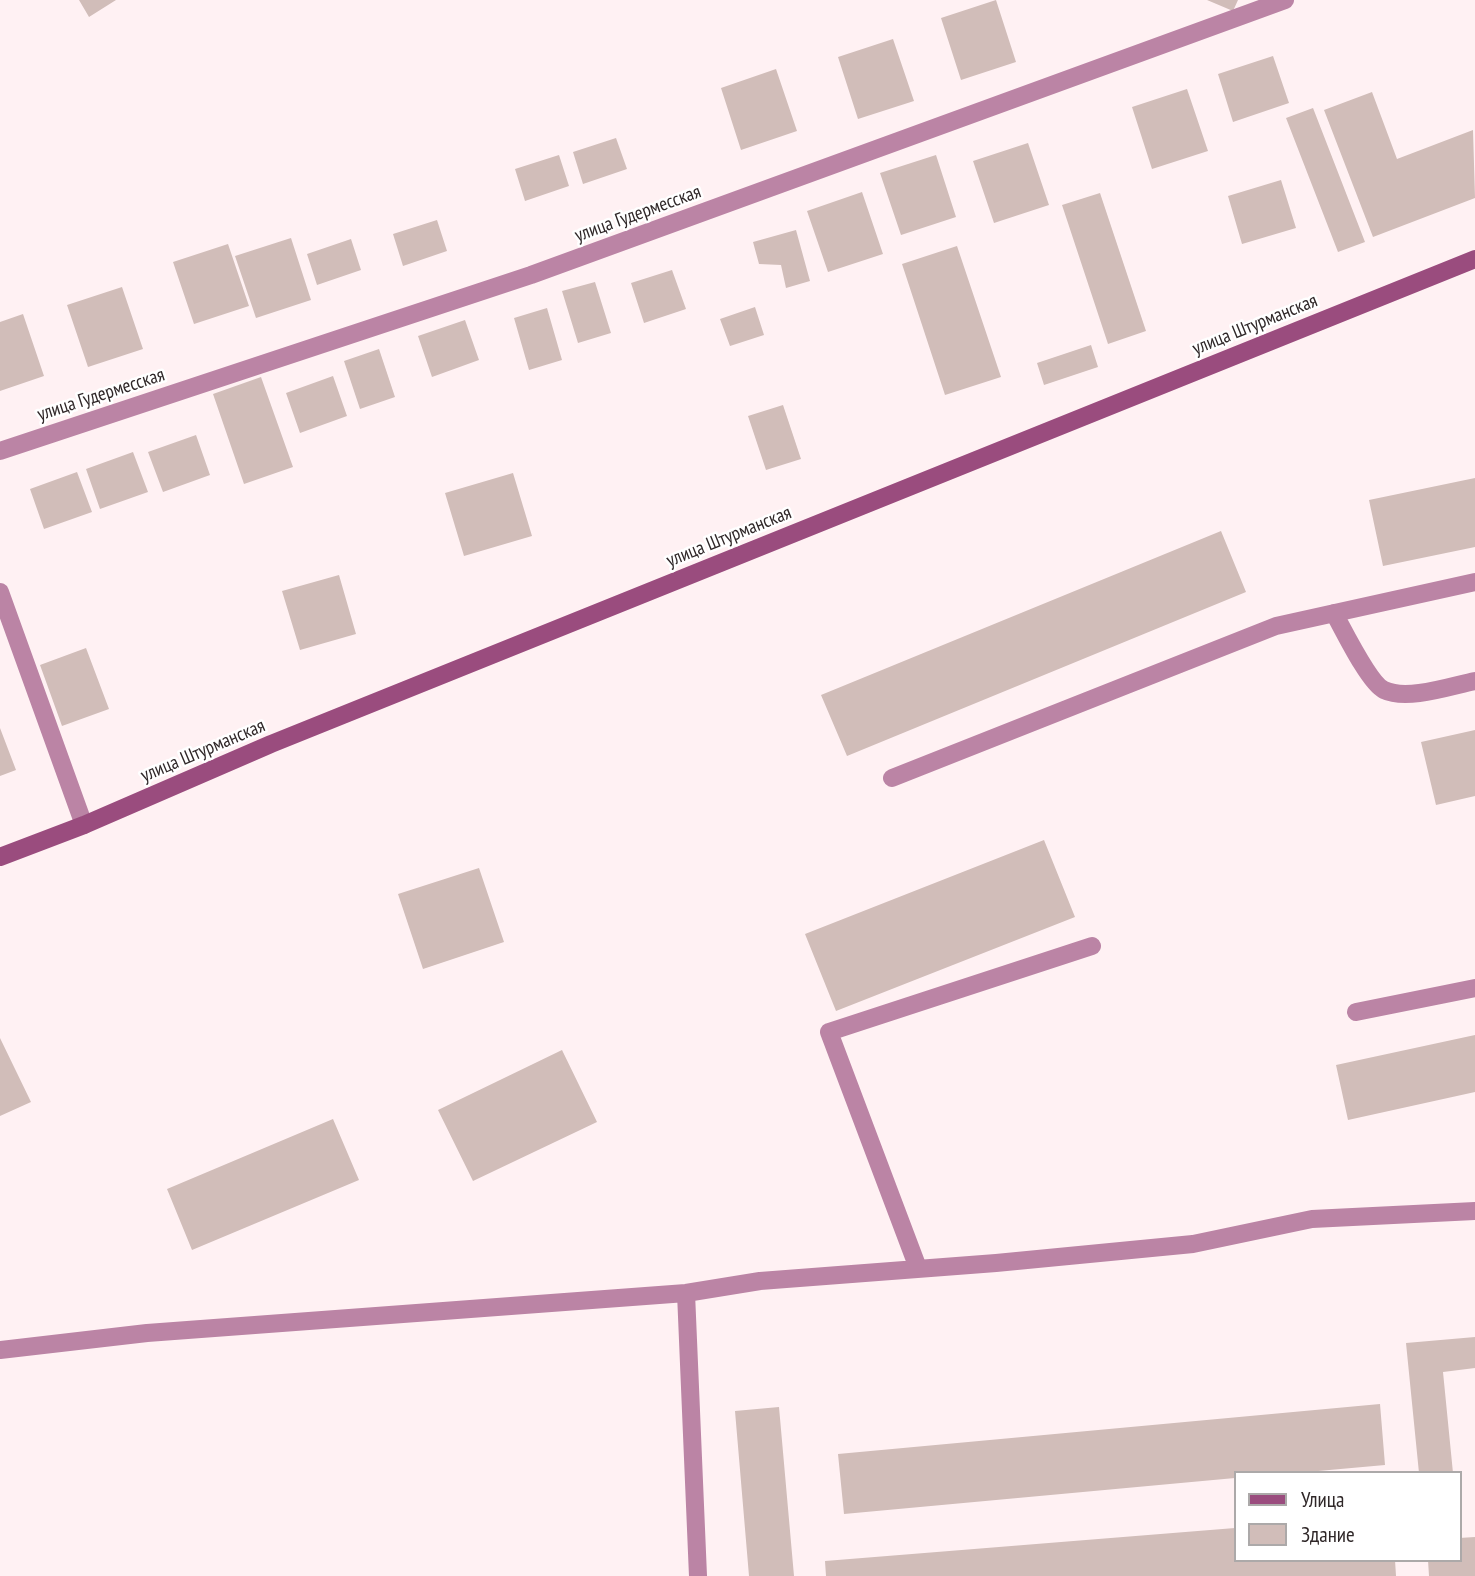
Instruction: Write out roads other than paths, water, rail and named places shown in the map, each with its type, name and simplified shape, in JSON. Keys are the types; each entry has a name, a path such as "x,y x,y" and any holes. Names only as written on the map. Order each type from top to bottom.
{"main road":[{"name":"улица Штурманская","path":"0,857 84,825 271,744 1475,259"}],"street":[{"name":"улица Гудермесская","path":"0,451 531,275 1284,0"},
{"path":"892,778 1276,626 1475,582"},
{"path":"0,592 84,825"},
{"path":"1334,613 1370,676 1383,690 1410,694 1475,681"},
{"path":"918,1269 828,1032 1091,946"},
{"path":"1356,1012 1475,988"},
{"path":"0,1350 147,1333 686,1293 760,1281 1193,1244 1312,1219 1475,1211"},
{"path":"686,1293 698,1576"}]}
